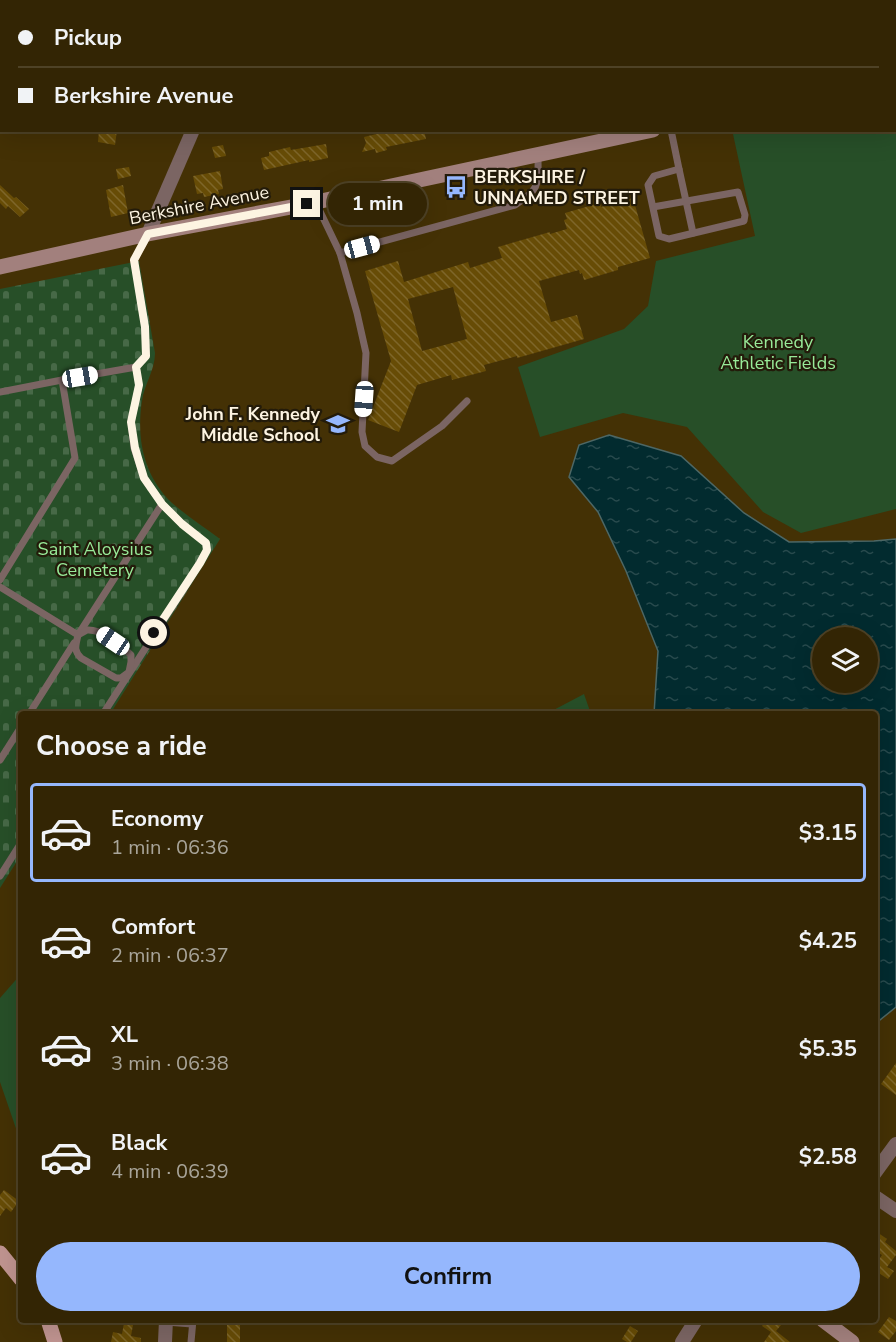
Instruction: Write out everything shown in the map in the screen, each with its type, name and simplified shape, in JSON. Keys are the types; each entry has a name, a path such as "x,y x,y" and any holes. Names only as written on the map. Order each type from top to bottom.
{"main road":[{"name":"Berkshire Avenue","path":"0,267 148,234 316,202 644,132"},
{"path":"0,1253 18,1275"},
{"path":"49,1323 55,1342"},
{"path":"827,1323 852,1342"}],"street":[{"path":"148,234 192,132"},
{"path":"878,1169 896,1144"},
{"path":"878,1199 896,1211"},
{"path":"165,1342 166,1323"},
{"path":"682,1342 694,1323"}],"lane":[{"path":"671,132 693,233"},
{"path":"340,252 515,205 531,194 538,182 538,155"},
{"path":"653,207 738,192 745,215 744,221 669,239 658,236 648,185 654,176 679,169"},
{"path":"316,202 340,252 366,353 362,432 365,446 377,457 392,461 442,426 467,401"},
{"path":"0,392 136,367 146,356 145,327 134,260 148,234"},
{"path":"105,711 207,550 206,543 162,504 144,478 135,448 131,422 139,385 136,367"},
{"path":"0,580 75,459 62,380"},
{"path":"31,711 162,504"},
{"path":"0,587 78,635"},
{"path":"87,630 94,630 126,650 131,655 129,672 121,678 116,678 81,658 75,648 78,635 87,630"},
{"path":"0,760 18,732"},
{"path":"0,876 18,848"},
{"path":"191,1342 192,1323"}],"green space":[{"name":"Kennedy Athletic Fields","path":"740,132 896,132 896,509 801,533 763,512 687,427 623,413 540,437 518,367 624,329 648,306 656,261 755,236 733,134"},
{"name":"Saint Aloysius Cemetery","path":"139,261 155,353 140,415 144,456 155,481 172,503 220,539 112,711 18,711 18,860 0,888 0,289"},
{"path":"584,694 590,711 552,711"},
{"path":"18,977 18,1134 0,1082 0,998"}],"water":[{"path":"609,435 681,456 744,513 789,542 896,539 896,1007 878,1022 878,711 654,711 658,651 626,571 598,512 569,477 579,445"}],"building":[{"path":"99,132 117,132 115,145 98,142"},
{"path":"385,132 424,132 426,139 386,147 387,150 376,153 375,149 362,152 366,143 364,137"},
{"path":"326,144 328,158 264,170 261,158 269,156 269,152 290,147 291,150"},
{"path":"223,145 226,156 215,158 212,147"},
{"path":"129,167 131,176 118,179 116,169"},
{"path":"220,171 223,189 218,190 219,194 204,197 203,193 197,194 193,176"},
{"path":"0,185 29,209 20,217 8,206 6,209 0,203"},
{"path":"123,185 128,213 111,217 106,190"},
{"path":"633,198 650,258 584,280 579,270 539,281 551,322 577,315 584,339 484,365 486,371 452,380 451,375 417,385 399,432 368,420 391,361 365,271 398,261 404,282 468,262 470,268 502,258 498,247 567,229 564,220 567,219 565,213 600,203 601,207","holes":["453,287 467,339 422,351 408,299"]},
{"path":"896,1063 896,1095 881,1084"},
{"path":"4,1190 18,1202 11,1212 6,1208 0,1216 0,1195"},
{"path":"878,1233 887,1239 885,1242 896,1251 896,1255 887,1267 894,1271 888,1279 878,1273 878,1261 882,1255 878,1253"},
{"path":"889,1317 896,1321 896,1331 889,1340 878,1332"},
{"path":"124,1323 133,1325 131,1336 141,1338 141,1342 111,1342 113,1332 122,1334"},
{"path":"227,1323 240,1323 240,1342 227,1342"},
{"path":"764,1323 778,1323 781,1325 776,1331 790,1342 764,1342 771,1332 762,1326"},
{"path":"630,1326 638,1331 631,1342 627,1342 622,1339"}],"place":[{"name":"BERKSHIRE / UNNAMED STREET","path":"456,187"},
{"name":"John F. Kennedy Middle School","path":"338,424"}],"route":[{"path":"154,633 207,550 206,543 162,504 144,478 135,448 131,422 139,385 136,367 146,356 145,327 134,260 148,234 307,204"}]}
